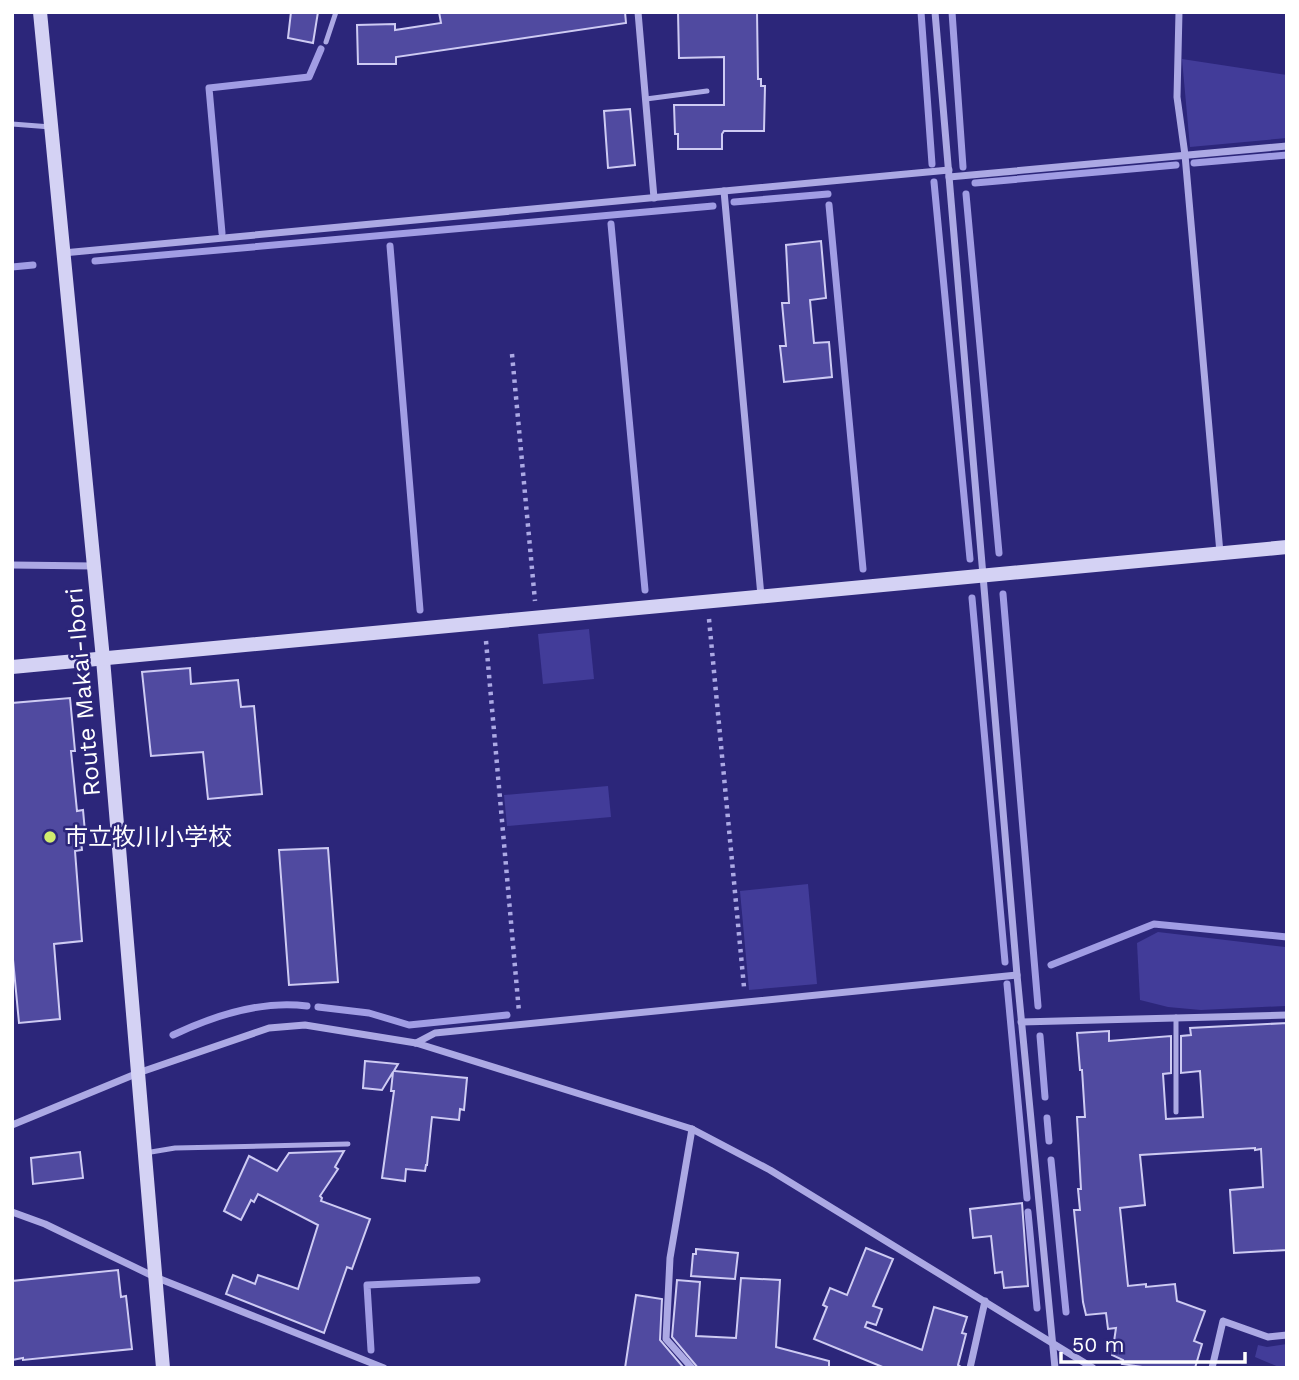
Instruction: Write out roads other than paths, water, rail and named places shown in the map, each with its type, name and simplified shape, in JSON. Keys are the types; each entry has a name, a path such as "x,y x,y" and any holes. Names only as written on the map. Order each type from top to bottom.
{"main road":[{"name":"Route Makai-Ibori","path":"40,12 103,659 163,1368"},
{"path":"12,667 1287,547"}],"street":[{"path":"638,12 654,198"},
{"path":"935,12 1021,1022 1055,1368"},
{"path":"1179,12 1177,97 1185,155 1220,553"},
{"path":"63,253 724,191 1287,146"},
{"path":"724,191 761,596"},
{"path":"12,565 94,566"},
{"path":"416,1043 435,1033 1017,975"},
{"path":"1021,1022 1287,1015"},
{"path":"12,1125 138,1073 269,1028 305,1025 416,1043 692,1129 770,1170 1093,1368"},
{"path":"692,1129 670,1258 666,1339 692,1368"},
{"path":"12,1213 45,1224 155,1277 384,1368"},
{"path":"970,1368 985,1301"},
{"path":"1212,1368 1223,1321 1268,1337 1287,1335"}],"lane":[{"path":"326,42 336,12"},
{"path":"646,99 707,91"},
{"path":"12,124 51,127"},
{"path":"1176,1017 1176,1112"},
{"path":"145,1153 175,1148 348,1144"}],"waterway":[{"path":"921,12 932,164"},
{"path":"952,12 963,167"},
{"path":"222,233 209,88 309,77 321,49"},
{"path":"1194,163 1287,155"},
{"path":"975,183 1176,165"},
{"path":"934,182 970,559"},
{"path":"734,202 828,194"},
{"path":"966,194 999,553"},
{"path":"829,205 863,569"},
{"path":"95,261 713,206"},
{"path":"611,224 645,590"},
{"path":"390,246 420,610"},
{"path":"12,267 33,265"},
{"path":"1003,594 1038,1006"},
{"path":"972,598 1005,962"},
{"path":"1051,965 1154,924 1287,937"},
{"path":"1007,984 1027,1198"},
{"path":"173,1035 238,1011 273,1005 307,1006"},
{"path":"318,1007 369,1013 409,1025 507,1015"},
{"path":"1040,1036 1045,1097"},
{"path":"1047,1118 1049,1141"},
{"path":"1051,1160 1066,1312"},
{"path":"1028,1212 1037,1308"},
{"path":"371,1350 367,1285 477,1280"}],"place":[{"name":"市立牧川小学校","path":"50,837"}]}
